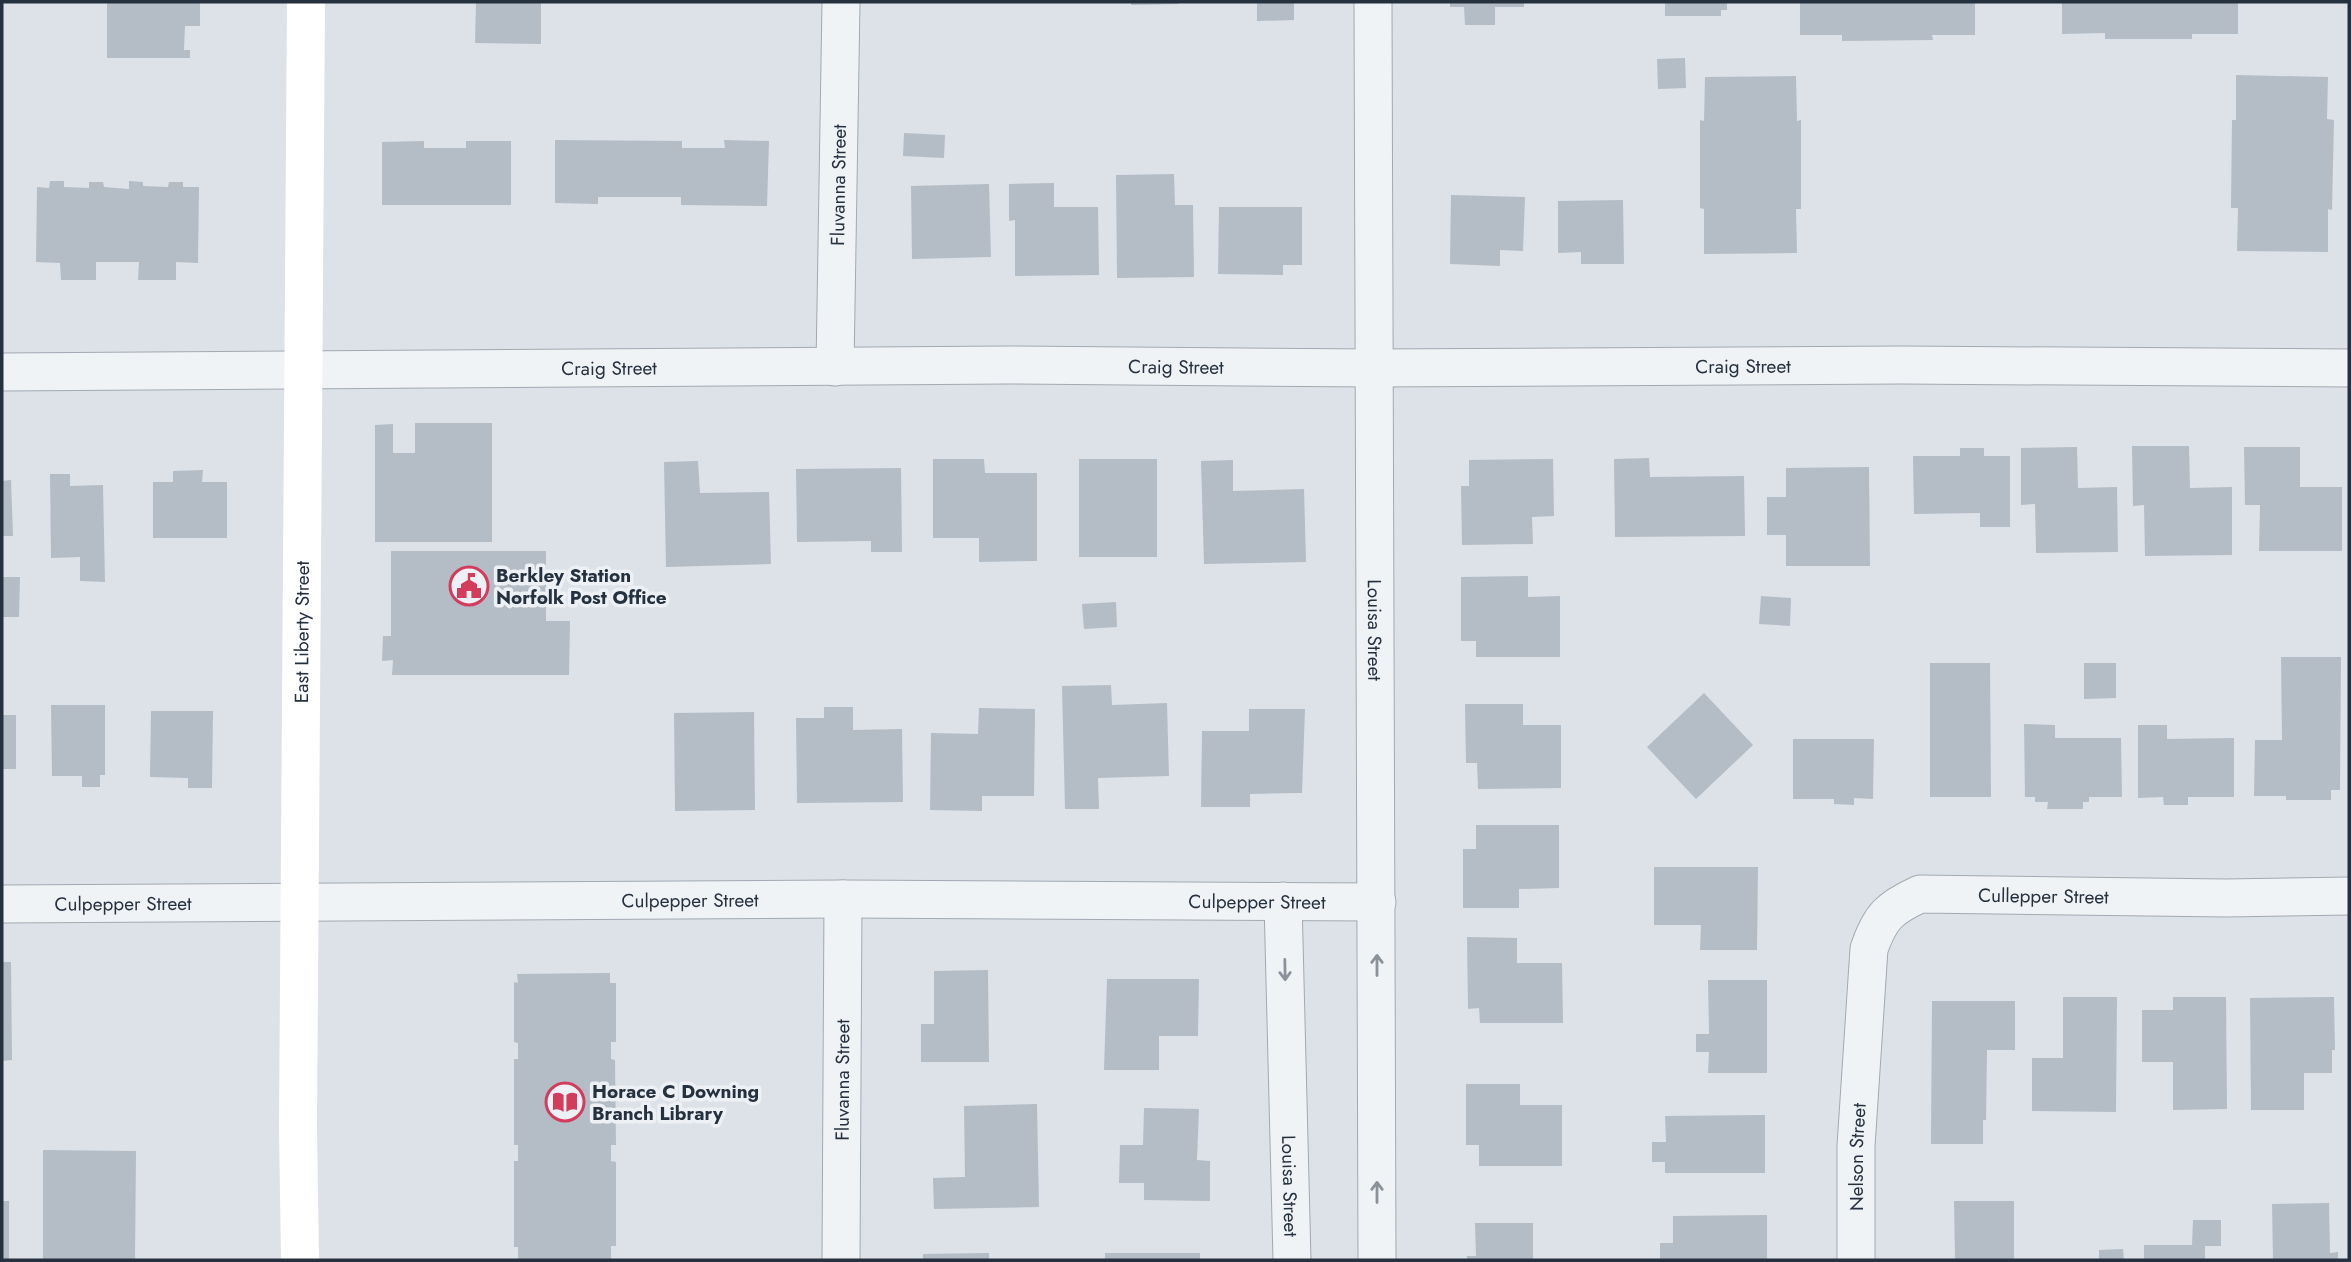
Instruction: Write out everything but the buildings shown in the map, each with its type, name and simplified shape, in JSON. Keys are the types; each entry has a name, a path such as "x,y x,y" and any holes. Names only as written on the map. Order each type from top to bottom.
{"main road":[{"name":"East Liberty Street","path":"299,1260 306,2"}],"street":[{"name":"Fluvanna Street","path":"835,367 841,2"},
{"name":"Louisa Street","path":"1373,2 1377,1260"},
{"name":"Craig Street","path":"2,372 1022,365 1373,368 1902,365 2349,368"},
{"name":"Cullepper Street","path":"1862,1053 1869,949 1878,924 1896,905 1920,894 2225,898 2349,896"},
{"name":"Fluvanna Street","path":"841,1260 843,899"},
{"name":"Culpepper Street","path":"2,904 843,899 1377,902"},
{"name":"Louisa Street","path":"1283,901 1292,1260"},
{"name":"Nelson Street","path":"1856,1260 1856,1146 1862,1053"}],"place":[{"name":"Berkley Station Norfolk Post Office","path":"469,586"},
{"name":"Horace C Downing Branch Library","path":"565,1102"}]}
